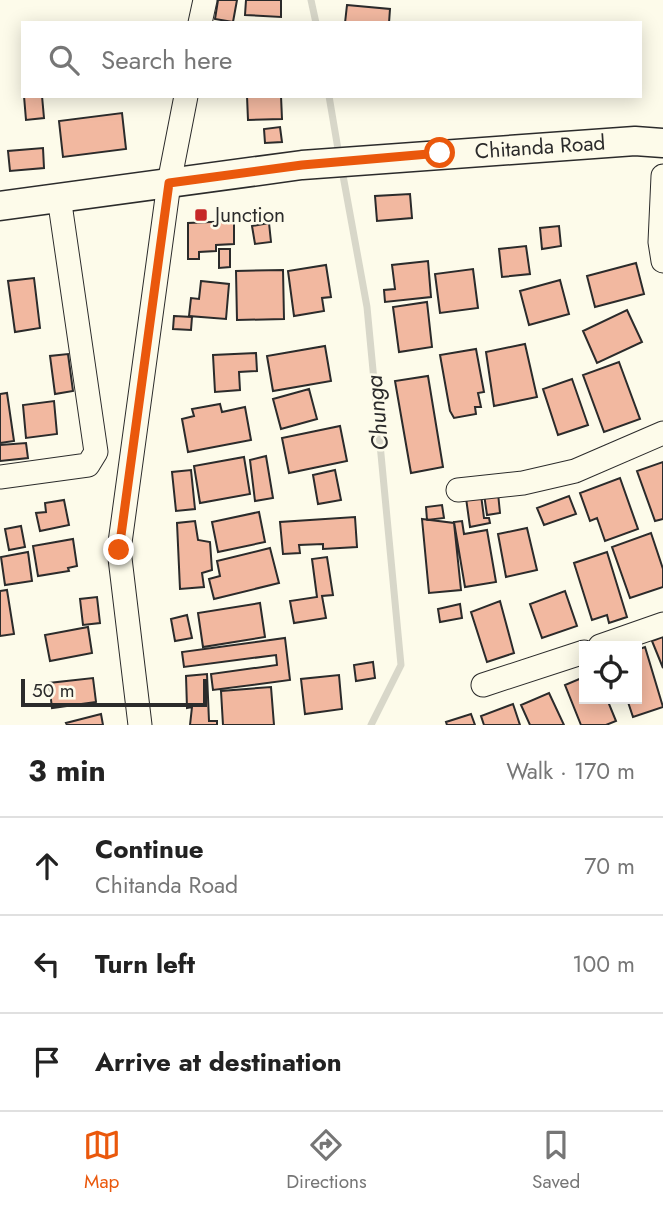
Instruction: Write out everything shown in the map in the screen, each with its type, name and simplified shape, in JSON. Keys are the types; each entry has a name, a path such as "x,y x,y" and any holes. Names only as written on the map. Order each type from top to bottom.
{"street":[{"path":"200,21 205,0"},
{"path":"140,725 119,550 169,183 186,98"},
{"name":"Chitanda Road","path":"0,206 302,165 635,141 663,143"},
{"path":"663,177 660,242 663,261"},
{"path":"0,477 88,465 96,452 59,197"},
{"path":"458,490 523,483 575,471 663,433"},
{"path":"614,641 663,624"},
{"path":"483,685 579,654"}],"building":[{"path":"218,0 237,0 233,21 215,19"},
{"path":"246,0 281,0 281,17 245,15"},
{"path":"347,5 390,9 389,21 345,21"},
{"path":"24,98 42,98 44,118 26,120"},
{"path":"247,98 281,98 282,119 248,120"},
{"path":"122,113 126,149 63,157 59,121"},
{"path":"280,127 282,142 265,143 264,129"},
{"path":"43,148 44,168 10,171 8,151"},
{"path":"410,194 412,218 377,221 375,196"},
{"path":"234,221 234,244 216,245 216,251 199,252 199,259 188,259 188,223"},
{"path":"269,223 271,242 255,244 252,226"},
{"path":"559,226 561,246 542,249 540,228"},
{"path":"526,246 530,274 502,277 499,249"},
{"path":"219,249 230,249 230,267 219,268"},
{"path":"428,261 431,297 385,302 384,290 395,289 392,265"},
{"path":"636,263 644,294 595,307 587,276"},
{"path":"326,265 331,297 322,298 324,311 294,316 288,271"},
{"path":"473,269 478,308 440,313 435,274"},
{"path":"283,270 284,319 237,320 236,271"},
{"path":"34,278 40,328 15,332 8,281"},
{"path":"560,280 569,314 529,325 520,291"},
{"path":"201,281 229,284 226,319 189,316 191,298 199,299"},
{"path":"427,302 432,347 399,352 393,307"},
{"path":"627,310 642,342 597,363 583,331"},
{"path":"174,316 192,317 191,330 173,329"},
{"path":"525,344 537,397 494,406 486,352"},
{"path":"325,346 331,381 273,391 267,356"},
{"path":"476,349 484,392 478,393 481,407 475,407 476,414 454,418 450,411 440,355"},
{"path":"256,353 257,371 239,372 240,390 215,392 213,355"},
{"path":"68,354 73,391 55,394 50,356"},
{"path":"619,362 640,419 604,432 583,375"},
{"path":"428,376 443,467 411,473 395,381"},
{"path":"572,379 588,425 558,435 543,389"},
{"path":"309,389 317,419 281,429 273,399"},
{"path":"7,393 14,441 0,443 0,394"},
{"path":"54,401 57,434 26,438 23,405"},
{"path":"220,404 222,412 245,407 251,440 188,452 182,419 194,416 192,409"},
{"path":"340,426 347,461 289,473 282,438"},
{"path":"26,443 28,458 0,461 0,445"},
{"path":"266,456 273,498 255,501 250,460"},
{"path":"244,457 250,494 200,503 194,466"},
{"path":"663,462 663,519 655,521 637,471"},
{"path":"191,470 195,509 176,511 172,472"},
{"path":"335,470 341,500 318,504 313,475"},
{"path":"620,478 638,529 605,541 597,518 590,521 580,493"},
{"path":"498,493 500,513 487,515 484,494"},
{"path":"481,495 484,518 489,518 490,523 470,527 466,498"},
{"path":"569,496 576,514 544,525 537,508"},
{"path":"64,500 69,525 40,531 36,513 46,512 45,503"},
{"path":"442,505 444,518 427,520 426,507"},
{"path":"259,512 265,542 218,552 212,522"},
{"path":"355,517 357,547 323,549 323,544 299,545 300,553 283,554 280,522"},
{"path":"422,519 454,523 461,590 429,593"},
{"path":"195,521 198,540 210,542 212,570 202,573 204,587 180,589 177,523"},
{"path":"462,521 464,534 487,530 496,582 465,587 454,522"},
{"path":"21,526 25,547 9,550 5,529"},
{"path":"527,528 537,570 506,577 498,534"},
{"path":"651,533 663,569 663,587 630,598 612,547"},
{"path":"73,539 77,566 68,568 69,571 38,576 33,546"},
{"path":"270,548 279,583 214,599 209,579 220,576 217,561"},
{"path":"28,552 32,581 5,585 1,557"},
{"path":"607,552 627,617 609,623 607,615 592,620 574,563"},
{"path":"327,557 333,595 322,596 326,618 294,623 290,601 317,597 312,559"},
{"path":"7,590 14,634 0,636 0,591"},
{"path":"565,591 577,626 542,638 530,604"},
{"path":"97,597 100,623 83,625 80,599"},
{"path":"500,601 514,653 487,662 471,612"},
{"path":"260,603 265,637 203,647 198,613"},
{"path":"460,604 462,618 440,622 438,609"},
{"path":"187,615 192,638 175,641 171,619"},
{"path":"88,627 92,653 50,661 45,635"},
{"path":"663,637 663,668 652,641"},
{"path":"285,638 290,680 213,690 211,674 277,665 276,655 184,667 182,652"},
{"path":"645,647 663,707 633,717 629,704 642,704 642,648"},
{"path":"373,662 375,678 356,681 354,665"},
{"path":"207,674 209,721 217,721 217,725 190,725 192,707 187,708 186,676"},
{"path":"339,675 342,709 305,714 301,679"},
{"path":"93,678 96,702 52,708 49,683"},
{"path":"579,679 579,704 609,704 616,721 606,725 581,725 565,685"},
{"path":"271,687 274,725 223,725 221,691"},
{"path":"549,693 564,725 530,725 521,705"},
{"path":"513,704 520,725 484,725 481,716"},
{"path":"101,714 103,725 66,723"},
{"path":"471,714 475,725 447,725 446,722"}],"waterway":[{"name":"Chunga","path":"311,0 316,21"},
{"name":"Chunga","path":"329,98 339,155"},
{"name":"Chunga","path":"342,170 367,307 401,665 371,725"}],"place":[{"name":"Junction","path":"201,215"}],"route":[{"path":"119,550 169,183 302,165 440,153"}]}
